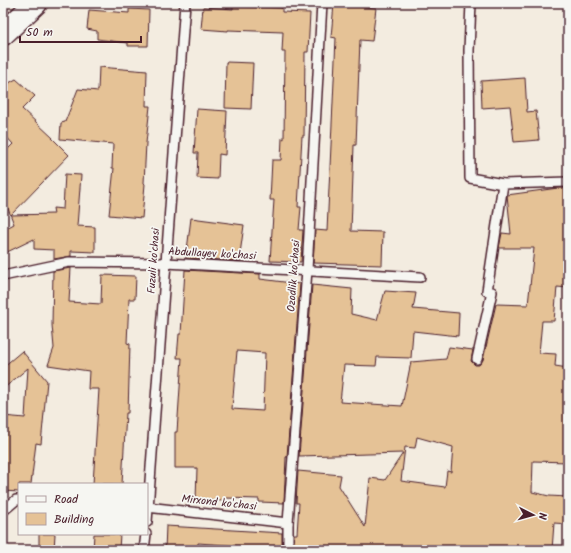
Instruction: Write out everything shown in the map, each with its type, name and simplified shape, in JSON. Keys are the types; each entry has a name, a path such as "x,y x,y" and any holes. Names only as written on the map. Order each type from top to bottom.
{"street":[{"path":"3,34 36,3"}],"lane":[{"name":"Fuzuli ko'chasi","path":"148,507 184,3"},
{"name":"Ozodlik ko'chasi","path":"288,550 288,523 307,270 322,3"},
{"path":"471,3 469,50 470,178 503,184 568,182"},
{"path":"477,359 492,292 487,290 503,184"},
{"name":"Abdullayev ko'chasi","path":"3,276 69,262 166,263 420,277"},
{"path":"3,511 18,500"},
{"name":"Mirxond ko'chasi","path":"148,507 288,523"},
{"path":"144,550 146,535"}],"building":[{"path":"334,4 376,8 372,41 360,40 351,231 383,232 382,265 313,263 315,230 327,231 336,38 331,37"},
{"path":"233,6 282,8 282,12 310,13 308,52 305,52 304,136 302,136 298,207 301,207 299,230 303,230 301,262 270,261 274,200 270,200 272,160 281,160 282,138 284,139 285,52 282,52 283,32 201,29 203,7 233,9"},
{"path":"129,9 149,10 148,46 128,46 128,43 97,39 97,31 87,29 89,10 129,13"},
{"path":"226,62 253,63 251,109 225,108"},
{"path":"99,67 147,71 146,106 150,106 146,143 142,218 109,215 114,168 112,168 113,144 60,139 61,123 65,122 78,89 98,91"},
{"path":"525,78 527,112 536,111 539,140 514,142 510,106 482,108 481,81"},
{"path":"16,79 35,96 22,109 69,155 11,215 54,214 53,208 63,209 65,174 81,175 77,226 95,227 95,252 71,251 71,256 54,259 54,250 34,249 34,239 3,254 3,230 14,224 3,196 3,154 13,144 3,133 3,97 7,94 9,83"},
{"path":"197,109 227,111 225,155 219,154 218,179 197,178 198,153 194,153"},
{"path":"568,188 568,288 557,287 554,321 542,321 539,353 556,354 555,366 568,368 568,462 533,461 532,492 549,496 568,497 568,524 554,523 552,550 294,550 294,534 297,534 299,503 296,503 298,471 341,475 339,486 365,527 370,478 385,480 403,453 299,456 312,285 352,289 351,314 377,320 385,291 416,293 413,309 459,313 458,336 413,331 411,358 377,357 376,366 344,365 340,402 402,406 411,362 446,359 449,347 473,350 471,361 475,365 479,365 483,360 496,304 528,305 534,248 499,248 502,233 511,234 507,195","holes":["417,437 453,447 451,472 447,471 445,487 401,481 405,447 415,448"]},
{"path":"191,218 244,225 239,261 186,258"},
{"path":"71,268 69,302 101,304 102,275 136,276 135,299 129,299 127,343 130,344 128,413 126,413 122,483 93,483 99,389 88,389 89,371 48,365 54,348 52,325 53,271"},
{"path":"185,270 260,274 260,279 300,284 286,457 284,503 259,502 259,499 226,498 226,501 196,500 197,468 175,468 175,432 177,432 182,358 177,358 179,334 181,334","holes":["237,351 265,353 263,411 232,409"]},
{"path":"22,351 47,381 41,444 36,443 31,483 18,483 18,492 3,491 3,416 25,418 28,368 3,389 3,367"},
{"path":"166,526 282,533 282,550 239,550 239,546 198,543 198,550 165,550"},
{"path":"39,535 55,535 54,550 39,550"},
{"path":"94,535 120,535 119,550 93,550"}]}
